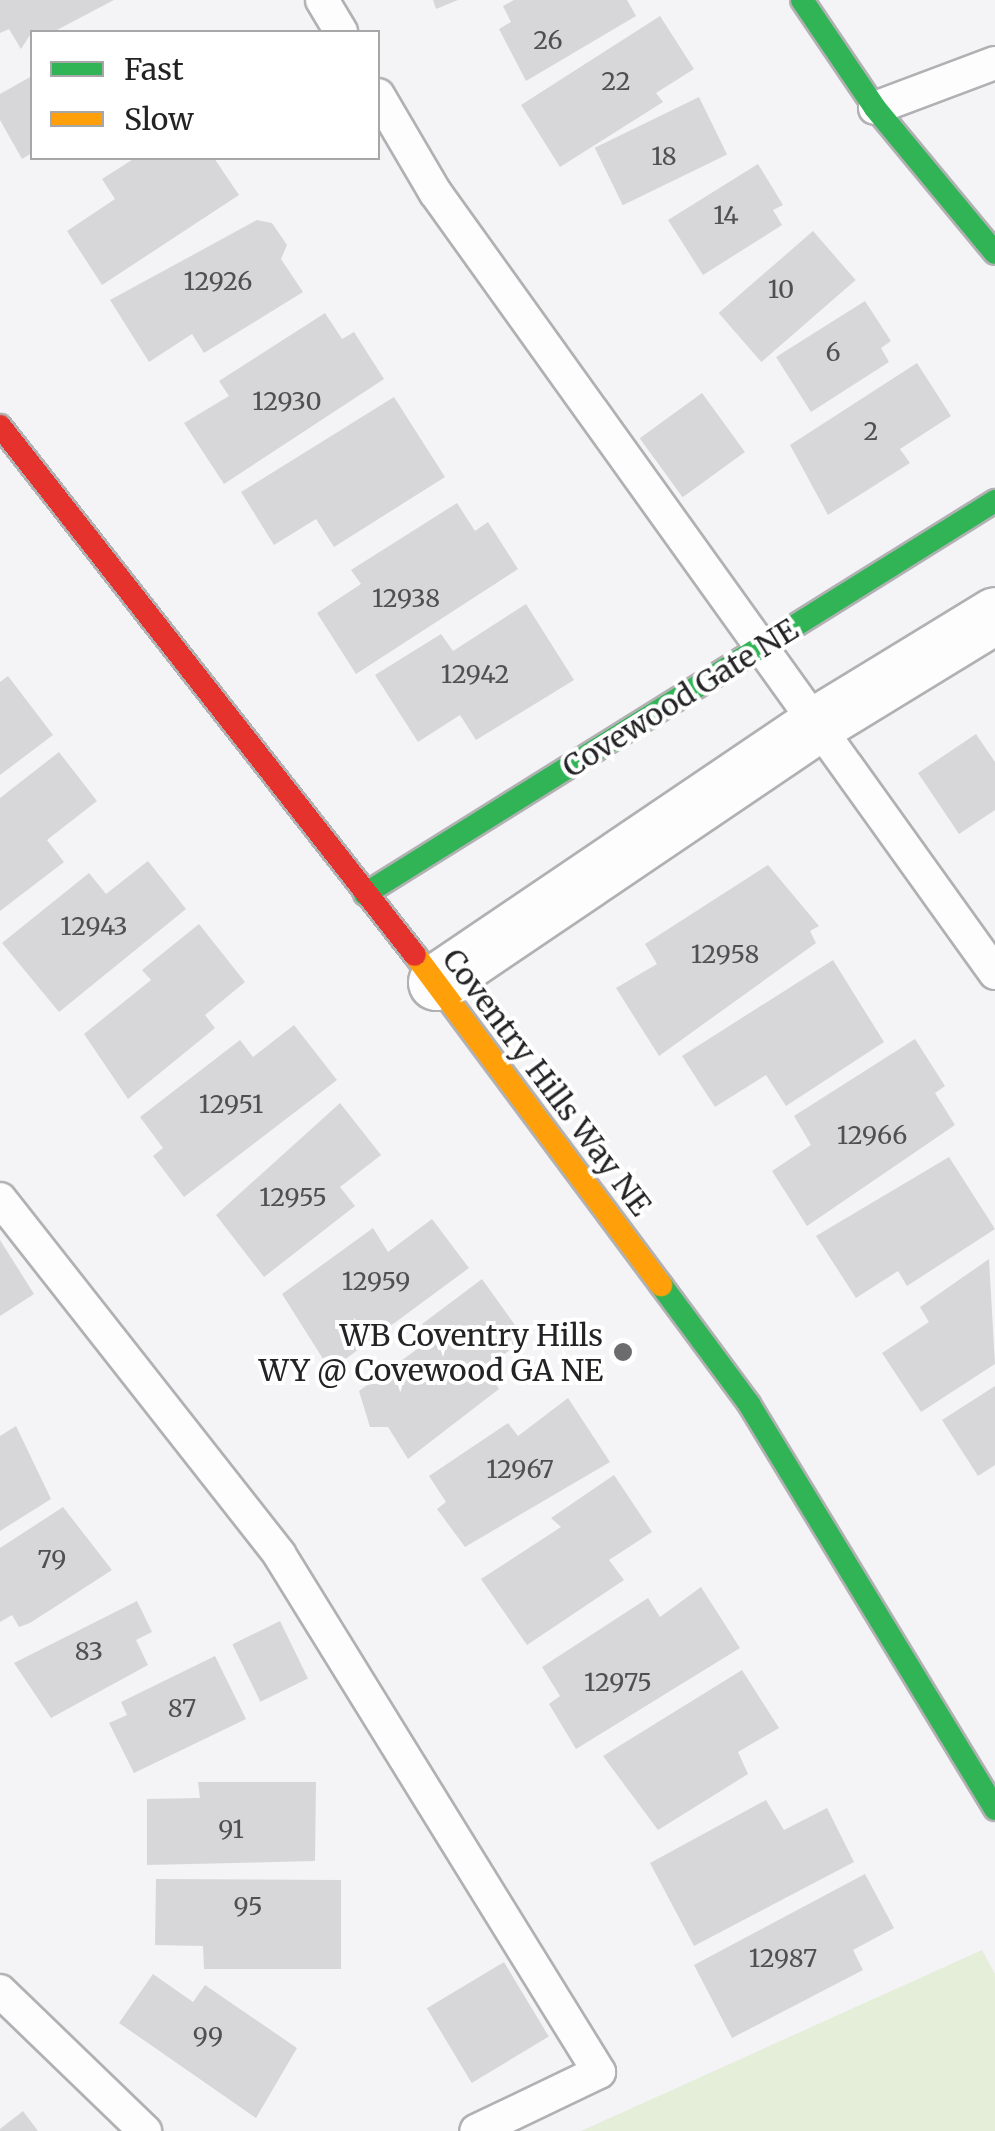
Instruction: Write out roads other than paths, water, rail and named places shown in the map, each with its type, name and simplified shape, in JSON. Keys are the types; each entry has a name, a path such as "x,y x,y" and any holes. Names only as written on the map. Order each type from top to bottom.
{"street":[{"path":"802,0 875,108 995,252"},
{"name":"Coventry Hills Way NE","path":"0,426 436,982 749,1404 995,1808"},
{"name":"Covewood Gate NE","path":"365,894 995,501"},
{"path":"436,982 815,725 995,616"}],"lane":[{"path":"322,0 340,30"},
{"path":"875,108 995,64"},
{"path":"380,97 435,192 758,650 995,973"},
{"path":"0,1199 279,1554 599,2072 476,2131"},
{"path":"0,1991 146,2131"}],"place":[{"name":"WB Coventry Hills WY @ Covewood GA NE","path":"623,1352"}]}
